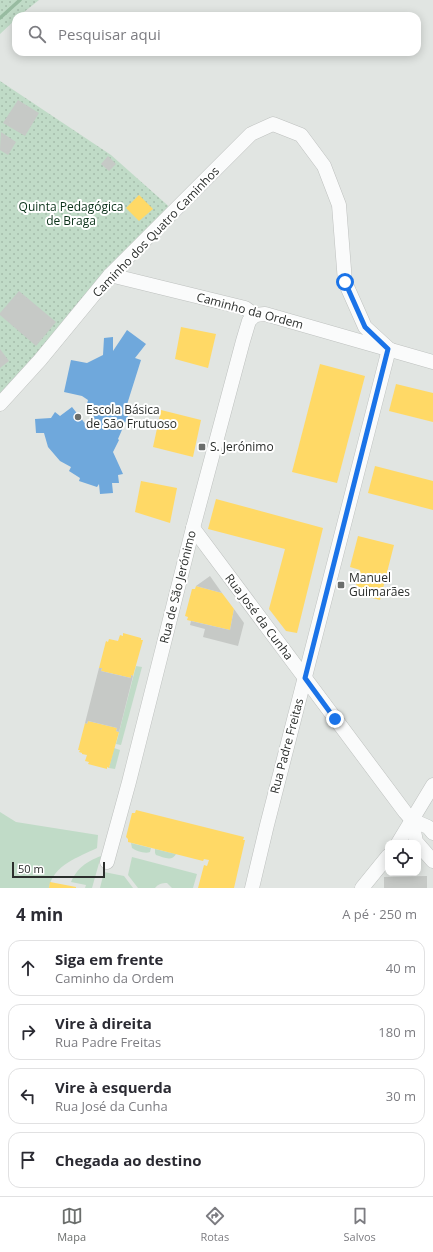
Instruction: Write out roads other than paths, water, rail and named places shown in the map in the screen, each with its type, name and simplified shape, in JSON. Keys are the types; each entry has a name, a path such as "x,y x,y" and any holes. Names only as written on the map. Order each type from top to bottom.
{"street":[{"name":"Caminho dos Quatro Caminhos","path":"0,404 40,360 110,275 251,134 273,124"},
{"name":"Caminho da Ordem","path":"273,124 302,135 324,166 339,205 345,282 365,327 388,349"},
{"name":"Caminho da Ordem","path":"110,275 245,308 255,315 265,314 433,362"},
{"name":"Rua de São Jerónimo","path":"107,862 193,528 249,321 255,315"},
{"name":"Rua Padre Freitas","path":"252,888 388,349"},
{"name":"Rua José da Cunha","path":"193,528 412,820"},
{"path":"400,840 433,785"},
{"path":"412,820 433,832"},
{"path":"412,820 416,840"},
{"path":"421,847 433,861"},
{"path":"362,888 385,860"}],"waterway":[{"path":"0,18 20,0"}],"place":[{"name":"Escola Básica de São Frutuoso","path":"78,417"},
{"name":"S. Jerónimo","path":"202,447"},
{"name":"Manuel Guimarães","path":"341,585"}],"park label":[{"name":"Quinta Pedagógica de Braga","path":"71,214"}]}
